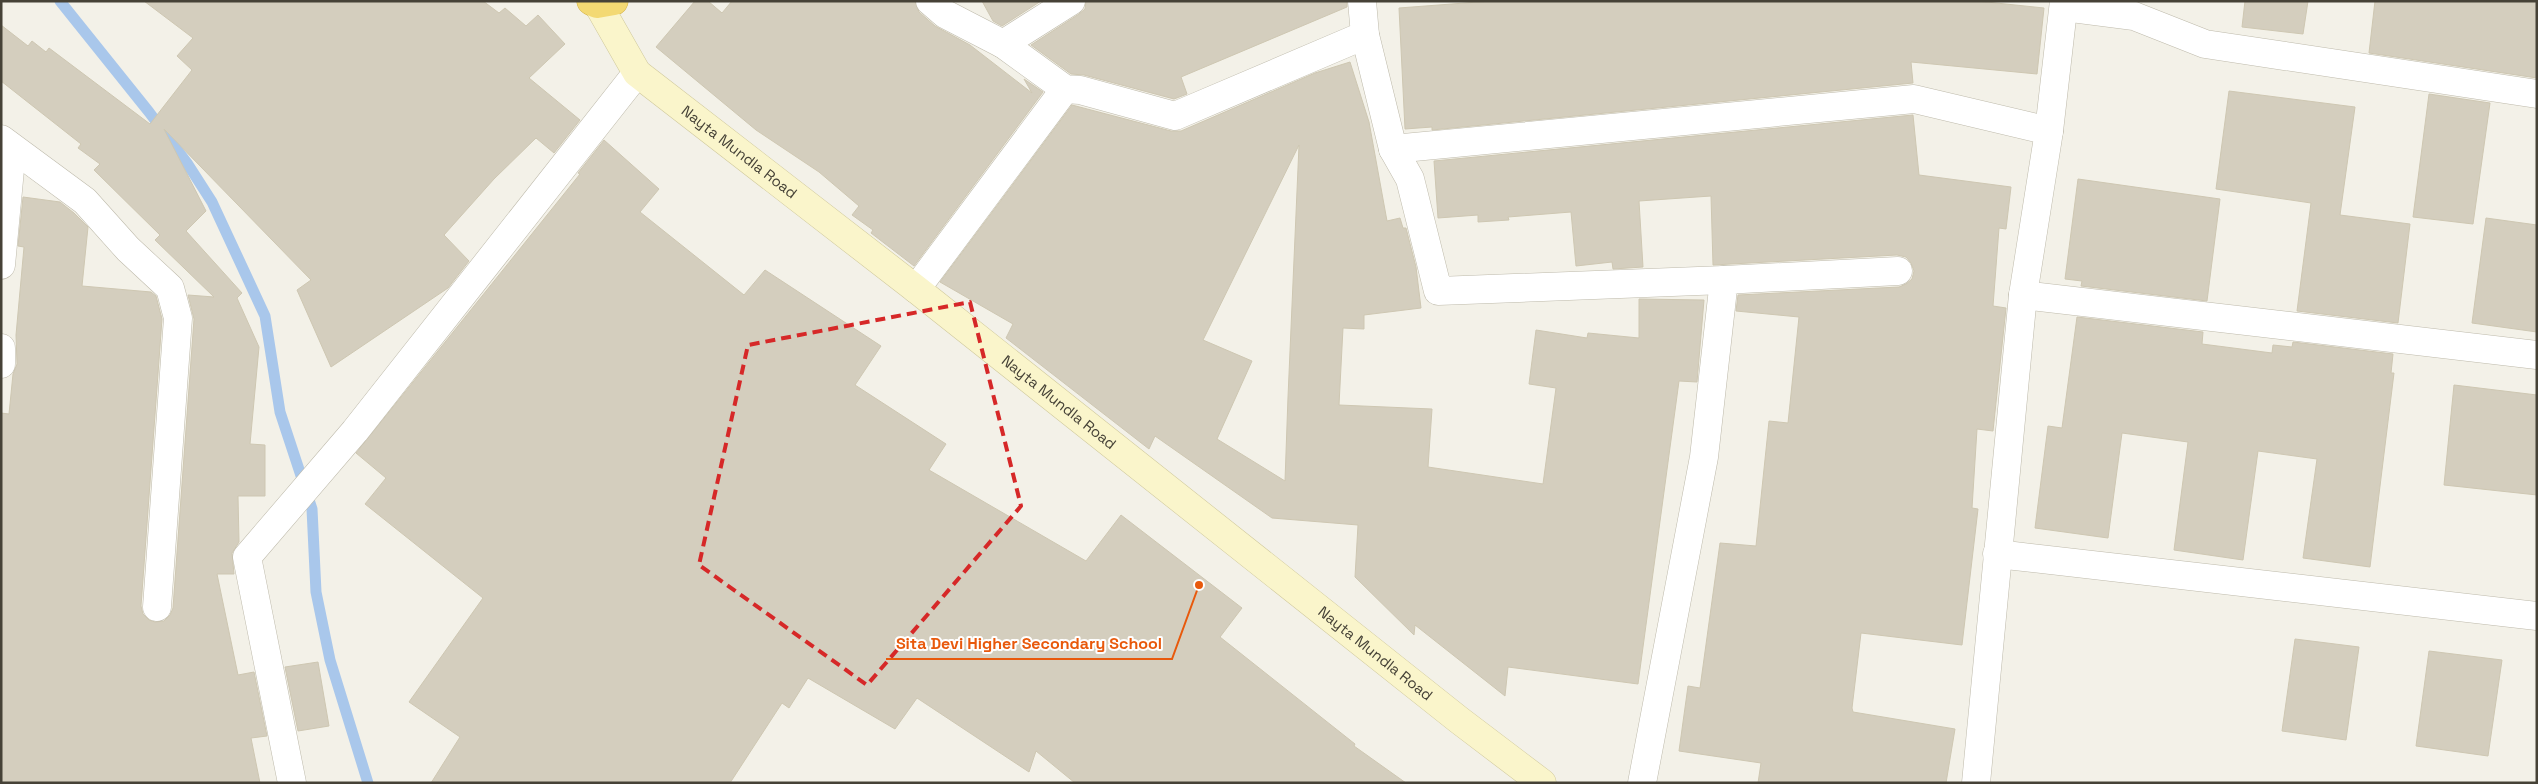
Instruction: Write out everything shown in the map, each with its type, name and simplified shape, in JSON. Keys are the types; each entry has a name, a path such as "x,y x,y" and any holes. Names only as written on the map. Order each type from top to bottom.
{"main road":[{"name":"Nayta Mundla Road","path":"599,2 637,73 916,289 1542,783"}],"street":[{"path":"930,1 945,14 1003,44 1065,89 1080,90 1175,116 1365,35"},
{"path":"1003,44 1071,1"},
{"path":"1368,2 1365,35 1393,149 1410,180 1438,291 1898,271"},
{"path":"1976,783 1996,554 2023,295 2049,131 2064,4 2134,16 2205,44 2537,94"},
{"path":"292,783 247,557 355,431 637,73"},
{"path":"916,289 1065,89"},
{"path":"1393,149 1914,99 2049,131"},
{"path":"1,265 6,143"},
{"path":"6,143 85,201 128,249 170,288 178,318 157,608"},
{"path":"1642,783 1704,457 1724,280"},
{"path":"2023,295 2537,355"},
{"path":"1,348 1,364"},
{"path":"1996,554 2537,616"}],"highlighted area":[{"path":"970,302 1021,506 867,685 699,565 748,345"}],"building":[{"path":"144,1 483,1 499,13 505,8 526,26 538,15 565,44 529,78 580,120 554,153 536,138 494,179 444,235 469,261 448,288 331,367 297,290 311,280 164,129 206,211 186,231 242,293 237,298 259,347 250,444 265,445 265,496 238,496 239,542 232,553 234,574 217,574 238,675 254,672 267,736 251,738 260,783 1,783 1,413 9,414 13,374 17,364 16,335 24,247 18,246 23,197 60,202 88,227 82,286 151,292 156,296 162,319 141,606 143,614 149,620 155,622 164,621 170,615 173,608 194,319 188,295 214,297 155,240 160,235 94,170 100,164 78,148 81,144 1,81 1,25 28,46 32,41 46,52 49,48 150,124 192,70 177,56 193,38"},
{"path":"695,1 708,1 722,13 732,1 915,1 919,12 935,26 970,45 1032,93 1024,79 1043,92 914,266 871,233 873,230 852,215 859,206 819,172 756,130 656,47"},
{"path":"982,1 1041,1 1002,26 993,21"},
{"path":"1086,1 1347,1 1347,7 1181,77 1187,94 1174,99 1084,75 1071,74 1031,45 1079,14 1085,9"},
{"path":"1491,1 1977,1 2044,8 2037,74 1911,62 1913,83 1432,130 1432,127 1405,129 1399,8"},
{"path":"2245,1 2308,1 2303,34 2242,27"},
{"path":"2375,1 2537,1 2537,78 2369,53"},
{"path":"1350,62 1369,122 1387,221 1400,218 1403,228 1406,228 1416,267 1421,308 1364,315 1364,329 1343,328 1339,405 1432,409 1428,467 1543,484 1556,388 1529,384 1536,330 1587,338 1588,333 1639,338 1639,299 1704,300 1697,382 1679,381 1638,684 1508,667 1505,696 1415,625 1414,635 1355,577 1358,525 1272,518 1155,436 1149,449 1006,338 1013,324 940,282 1072,105 1171,131 1181,131 1315,73","holes":["1299,145 1285,481 1217,439 1252,361 1203,340"]},
{"path":"2229,91 2355,107 2340,215 2410,224 2398,323 2297,311 2311,203 2216,189"},
{"path":"2429,94 2490,103 2473,224 2413,217"},
{"path":"1913,115 1919,175 2011,187 2006,229 1999,228 1993,306 2006,308 1993,431 1977,429 1972,508 1978,509 1962,645 1861,633 1852,708 1853,712 1955,729 1946,783 1758,783 1761,763 1679,751 1688,686 1700,688 1720,543 1756,546 1769,421 1788,423 1799,317 1736,311 1738,295 1899,287 1912,279 1914,271 1911,263 1906,257 1897,255 1713,265 1711,196 1639,201 1643,267 1613,269 1612,262 1576,266 1571,212 1508,217 1509,220 1478,222 1478,215 1438,218 1434,161"},
{"path":"604,140 659,189 640,212 744,295 765,270 881,346 855,385 946,444 929,470 1086,561 1121,515 1242,608 1220,637 1355,744 1354,746 1406,783 1075,783 1036,751 1029,772 917,698 895,729 808,678 789,708 782,703 730,783 431,783 460,737 409,702 483,598 365,504 386,478 356,453 580,174 578,173"},
{"path":"2078,179 2220,199 2207,301 2081,286 2082,281 2065,279"},
{"path":"2486,218 2537,225 2537,332 2472,323"},
{"path":"2077,317 2203,332 2202,344 2272,353 2273,345 2292,347 2293,342 2393,354 2391,373 2394,373 2370,567 2303,558 2317,459 2258,451 2243,560 2174,550 2188,442 2122,433 2108,538 2035,528 2048,426 2062,428"},
{"path":"2454,385 2537,395 2537,495 2444,485"},
{"path":"2295,639 2359,647 2346,740 2282,731"},
{"path":"2429,651 2502,660 2488,756 2416,746"},
{"path":"318,662 329,726 298,731 285,667"}],"waterway":[{"path":"60,1 149,112 187,163 212,202 265,316 280,412 312,509 316,592 330,660 368,783"}],"place":[{"name":"Sita Devi Higher Secondary School","path":"1199,585"}]}
